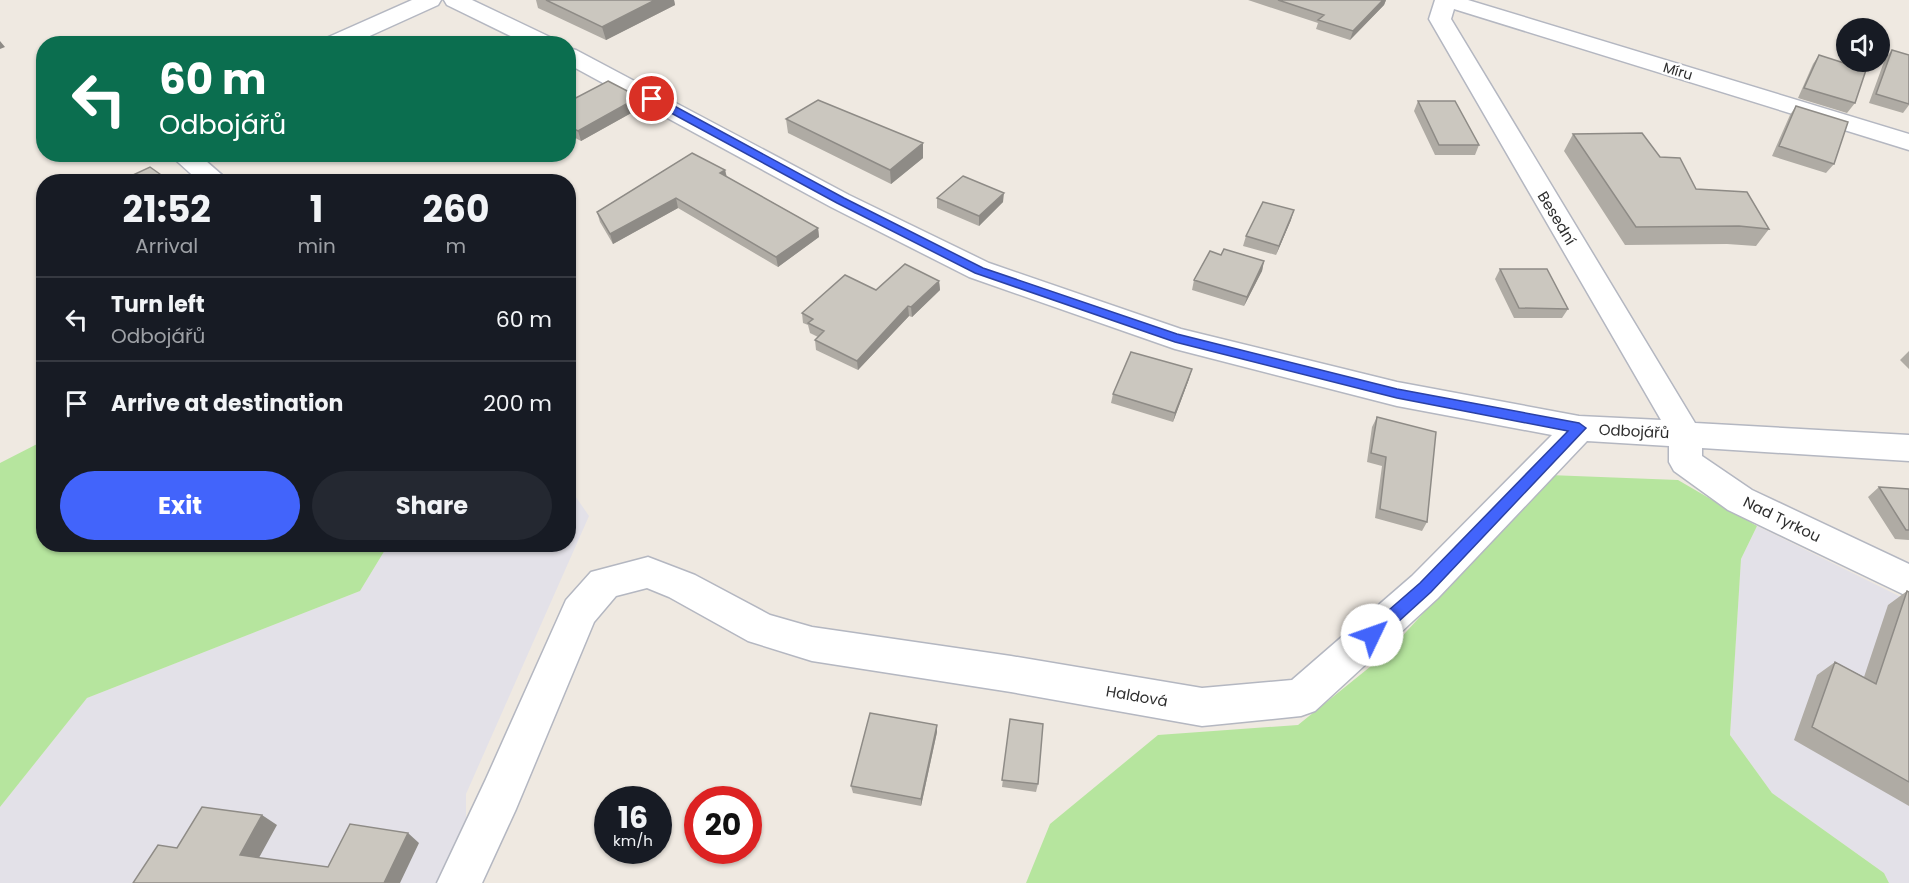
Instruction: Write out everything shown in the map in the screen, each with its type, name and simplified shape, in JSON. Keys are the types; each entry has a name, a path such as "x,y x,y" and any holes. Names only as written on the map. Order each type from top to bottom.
{"street":[{"path":"350,36 430,0"},
{"path":"455,0 529,36"},
{"name":"Míru","path":"1446,0 1909,142"},
{"name":"Besední","path":"1446,0 1440,19 1685,434"},
{"name":"Odbojářů","path":"576,59 840,201 979,270 1175,338 1397,394 1579,428 1909,448"},
{"path":"191,162 207,174"},
{"name":"Haldová","path":"459,883 501,794 579,612 604,583 648,572 761,628 812,645 1011,674 1202,707 1301,698 1425,587 1579,428"},
{"name":"Nad Tyrkou","path":"1685,434 1686,462 1740,500 1909,581"}],"shaded area":[{"path":"576,497 589,516 576,545"},
{"path":"1757,526 1909,601 1909,883 1889,883 1884,873 1772,793 1730,735 1741,559"},
{"path":"384,552 573,552 466,794 466,827 439,883 0,883 0,807 87,698 360,591"}],"green space":[{"path":"36,445 36,552 384,552 360,591 87,698 0,807 0,463"},
{"path":"1549,475 1678,480 1757,526 1741,559 1730,735 1772,793 1884,873 1889,883 1026,883 1050,824 1158,735 1298,725 1386,654"}],"building":[{"path":"546,0 655,0 602,27"},
{"path":"1278,0 1383,0 1353,31 1318,20 1324,15"},
{"path":"1892,50 1909,55 1909,104 1876,94 1884,72 1890,72"},
{"path":"1819,55 1836,60 1836,72 1865,72 1855,103 1804,88"},
{"path":"608,81 639,97 578,131 576,130 576,98"},
{"path":"818,100 923,143 890,170 786,119"},
{"path":"1418,101 1455,101 1479,145 1439,145"},
{"path":"1796,106 1848,122 1834,164 1779,146"},
{"path":"1642,133 1660,157 1680,158 1696,189 1747,192 1769,229 1739,226 1636,227 1573,134"},
{"path":"692,153 725,170 720,173 818,228 776,257 676,198 610,234 597,212"},
{"path":"150,167 160,174 135,174"},
{"path":"963,176 1004,193 979,216 937,198"},
{"path":"1263,202 1294,210 1279,246 1246,236"},
{"path":"1224,249 1264,261 1247,297 1194,280 1210,251 1221,255"},
{"path":"905,264 939,281 911,307 908,306 857,361 815,340 824,331 808,323 813,319 802,313 845,275 876,290"},
{"path":"1500,269 1547,269 1568,309 1519,308"},
{"path":"1131,352 1192,369 1175,413 1113,394"},
{"path":"1377,417 1436,432 1427,522 1380,509 1386,457 1371,453"},
{"path":"1879,487 1909,489 1909,530 1906,530"},
{"path":"1907,591 1909,592 1909,782 1812,727 1835,662 1876,684"},
{"path":"870,713 937,725 921,799 851,786"},
{"path":"1010,719 1043,724 1038,784 1002,780"},
{"path":"202,807 262,815 240,855 328,867 350,824 408,833 384,883 133,883 158,845 177,848"}],"route":[{"path":"652,99 840,201 979,270 1175,338 1397,394 1579,428 1425,587 1372,635"}]}
